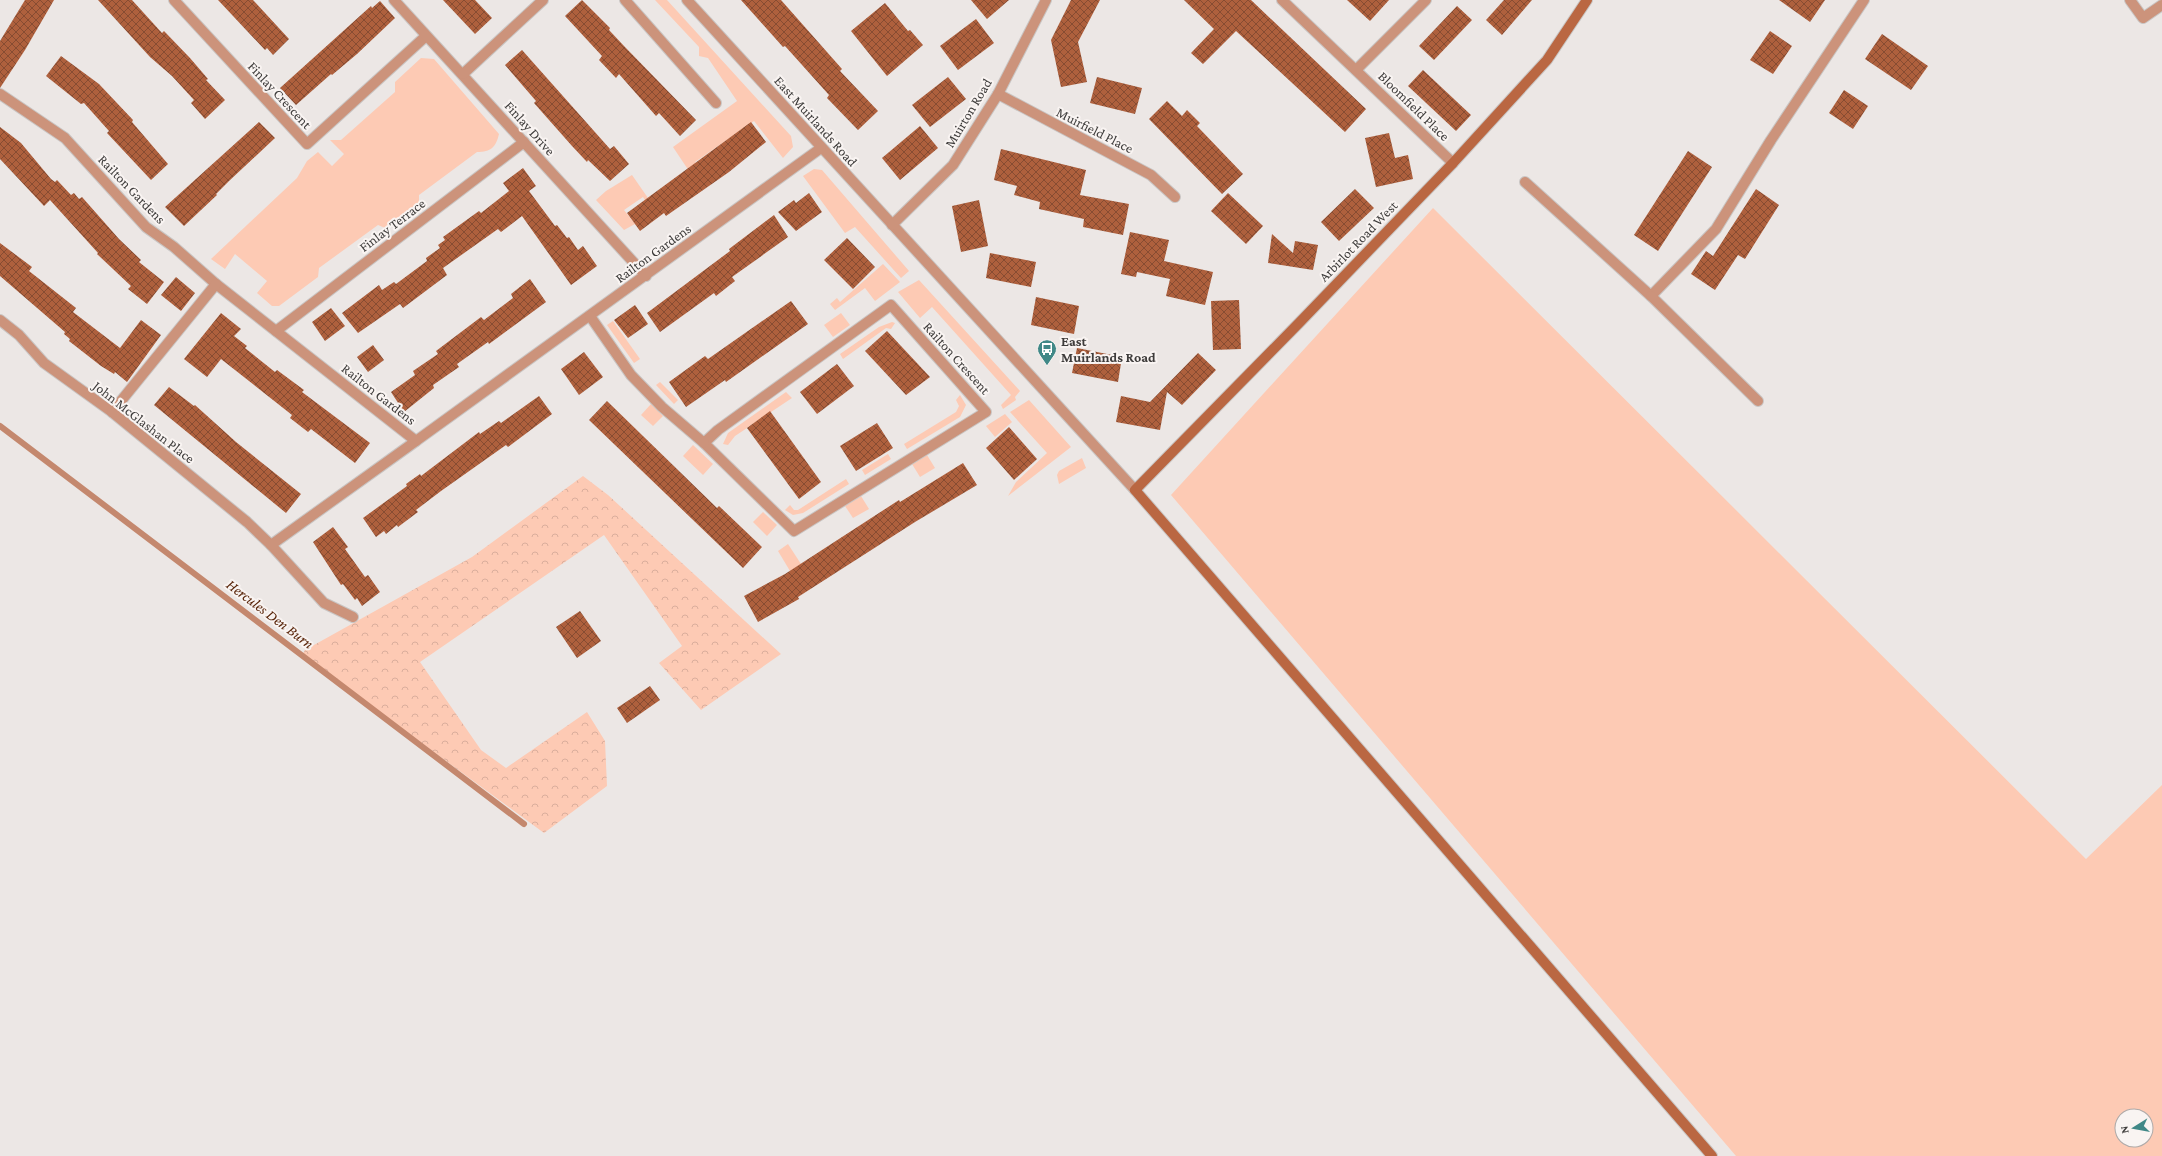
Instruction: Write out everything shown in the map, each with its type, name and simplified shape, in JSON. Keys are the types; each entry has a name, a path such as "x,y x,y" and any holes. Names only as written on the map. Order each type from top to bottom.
{"main road":[{"name":"Arbirlot Road West","path":"1134,490 1299,323 1453,163 1546,60 1587,0"},
{"path":"1134,490 1712,1156"}],"street":[{"name":"Finlay Crescent","path":"174,0 307,144 426,36"},
{"name":"Finlay Drive","path":"394,0 646,276"},
{"path":"462,74 543,0"},
{"path":"624,0 716,103"},
{"name":"East Muirlands Road","path":"688,0 821,148 1134,490"},
{"name":"Muirton Road","path":"892,225 953,165 998,94 1046,0"},
{"name":"Bloomfield Place","path":"1282,0 1453,163"},
{"name":"Bloomfield Place","path":"1356,70 1426,0"},
{"path":"1651,296 1716,229 1771,140 1864,0"},
{"path":"2130,0 2143,18 2162,5"},
{"name":"Railton Gardens","path":"0,94 65,138 146,228 174,247 216,284 416,441 821,148"},
{"name":"Muirfield Place","path":"998,94 1151,175 1174,197"},
{"name":"Finlay Terrace","path":"276,331 524,142"},
{"path":"1525,182 1651,296 1758,401"},
{"path":"112,412 216,284"},
{"name":"Railton Crescent","path":"590,316 631,375 662,407 704,443 794,531 986,412 891,305 718,430 704,443"},
{"name":"John McGlashan Place","path":"0,320 19,335 44,364 112,412 247,522 271,545 324,603 353,617"},
{"path":"271,545 416,441"}],"green space":[{"path":"655,0 667,0 791,136 793,147 783,158 754,121 695,162 697,165 689,171 673,147 737,101 708,58 699,56 699,47"},
{"path":"421,58 434,59 499,134 492,148 486,151 477,152 419,195 419,202 385,228 378,225 319,268 318,277 279,306 272,306 257,293 267,281 235,254 225,269 211,259 297,178 307,161 318,152 332,166 344,154 330,140 341,140 395,92 395,82"},
{"path":"814,169 822,170 909,271 901,278 855,227 845,233 803,176"},
{"path":"632,175 648,198 645,200 643,197 624,210 635,224 624,230 596,200 606,191"},
{"path":"1433,208 2086,859 2162,785 2162,1156 1736,1156 1171,495"},
{"path":"883,264 900,282 875,301 865,288 835,310 830,304 837,298 840,302"},
{"path":"919,280 1020,391 1015,397 1016,400 1003,409 1001,405 1011,395 932,307 920,318 898,292"},
{"path":"841,313 850,325 833,337 824,325"},
{"path":"613,321 640,359 634,363 607,325"},
{"path":"892,322 895,323 891,329 886,328 843,359 840,354 879,327"},
{"path":"660,382 678,400 674,404 656,385"},
{"path":"786,392 792,398 735,436 728,445 723,444 728,433"},
{"path":"960,395 966,405 960,417 907,449 904,444 956,412 959,406 956,400"},
{"path":"1029,400 1071,447 1008,496 1016,482 1047,453 1010,412"},
{"path":"651,404 663,416 653,426 641,415"},
{"path":"1005,414 1012,422 995,437 986,426"},
{"path":"693,445 713,464 703,475 683,456"},
{"path":"888,454 891,459 865,475 862,470"},
{"path":"927,455 935,468 920,477 912,464"},
{"path":"1082,458 1086,468 1059,484 1057,475 1059,471"},
{"path":"583,476 608,495 781,654 701,710 659,663 682,646 604,535 420,662 481,750 506,768 587,712 605,741 607,786 544,833 302,655 305,650 472,557"},
{"path":"846,479 849,484 803,513 793,515 785,510 790,505 794,510 798,510"},
{"path":"861,496 869,509 853,518 845,506"},
{"path":"763,512 777,525 767,536 753,522"},
{"path":"788,544 801,564 790,571 778,551"}],"building":[{"path":"25,0 54,0 25,50 0,88 0,41"},
{"path":"98,0 132,0 162,33 164,31 190,58 208,79 206,80 225,100 205,119 191,103 194,100 172,76 150,57"},
{"path":"218,0 253,0 289,39 273,55 267,48 265,50"},
{"path":"443,0 475,0 492,18 475,34"},
{"path":"582,0 610,28 609,30 624,46 696,120 680,136 659,113 656,116 619,74 616,78 599,60 602,56 565,16"},
{"path":"741,0 781,0 842,69 840,71 878,111 858,130 827,98 829,95 785,46 783,47"},
{"path":"971,0 1009,0 987,19"},
{"path":"1071,0 1100,0 1078,42 1087,82 1061,87 1051,40"},
{"path":"1184,0 1251,0 1366,109 1345,132 1236,31 1203,64 1191,53 1214,29"},
{"path":"1347,0 1389,0 1370,21"},
{"path":"1504,0 1532,0 1502,35 1486,20"},
{"path":"1779,0 1825,0 1810,22"},
{"path":"380,1 395,18 357,54 332,75 331,74 296,105 280,88 371,6 372,8"},
{"path":"885,3 908,31 910,30 923,45 887,76 851,31"},
{"path":"1457,6 1472,20 1434,60 1419,46"},
{"path":"976,19 994,43 958,70 940,46"},
{"path":"1770,31 1792,46 1773,74 1750,60"},
{"path":"1882,34 1928,66 1911,90 1865,59"},
{"path":"522,50 610,149 614,146 629,164 610,181 588,160 587,162 572,146 534,103 536,101 505,65"},
{"path":"61,56 99,84 133,120 132,122 168,164 151,180 107,133 109,131 84,103 81,104 46,76"},
{"path":"1423,70 1471,115 1456,131 1408,86"},
{"path":"948,77 966,99 930,127 912,105"},
{"path":"1097,77 1142,88 1135,114 1090,103"},
{"path":"1844,90 1868,106 1853,129 1829,113"},
{"path":"1167,101 1182,116 1187,110 1200,123 1197,126 1243,174 1222,194 1149,119"},
{"path":"259,122 275,138 184,226 165,207"},
{"path":"751,122 766,142 729,172 666,216 664,213 640,231 627,213"},
{"path":"920,126 938,148 900,180 882,158"},
{"path":"0,127 21,143 51,179 55,182 57,180 71,195 74,193 79,199 82,197 119,239 141,260 139,262 164,282 147,304 128,289 131,286 97,254 98,253 50,200 44,206 0,159"},
{"path":"1389,133 1395,158 1408,155 1413,179 1376,187 1365,138"},
{"path":"1001,149 1086,170 1080,195 1129,204 1123,235 1083,227 1084,219 1039,209 1040,202 1014,195 1017,186 994,180"},
{"path":"1688,151 1712,167 1658,251 1634,235"},
{"path":"523,168 536,186 529,191 555,226 557,225 567,238 569,237 578,250 583,246 597,266 571,285 522,216 501,232 498,229 443,268 447,275 403,308 400,304 358,333 342,313 379,285 382,290 394,282 396,284 427,261 426,258 440,248 438,245 445,240 443,237 479,211 481,213 509,191 503,183"},
{"path":"1355,189 1374,208 1339,241 1321,222"},
{"path":"1756,189 1779,205 1745,259 1738,255 1715,290 1691,274 1706,251 1713,256"},
{"path":"809,193 822,212 796,231 778,212 794,200 796,203"},
{"path":"1228,193 1263,226 1246,244 1211,211"},
{"path":"979,200 988,246 961,252 952,206"},
{"path":"774,215 788,237 732,277 735,281 716,296 714,293 660,332 647,313 730,251 729,249"},
{"path":"1130,232 1169,240 1164,261 1213,272 1205,305 1166,296 1170,279 1137,272 1136,277 1121,274"},
{"path":"1272,234 1293,253 1295,241 1318,245 1313,270 1268,263"},
{"path":"847,238 875,267 853,289 824,260"},
{"path":"0,243 32,267 29,271 76,308 73,312 120,348 141,320 161,335 127,382 115,372 114,374 101,366 69,341 70,339 64,334 65,332 0,276"},
{"path":"990,253 1036,262 1031,287 986,278"},
{"path":"176,277 195,293 181,311 161,295"},
{"path":"530,279 546,302 489,344 488,342 457,364 459,367 433,385 434,388 404,412 391,392 415,375 413,371 438,354 436,351 481,317 484,320 513,298 511,294"},
{"path":"1036,297 1079,306 1074,334 1031,325"},
{"path":"1239,300 1241,349 1213,350 1211,301"},
{"path":"791,301 808,324 726,382 725,380 686,407 669,382 705,356 708,359"},
{"path":"635,305 648,324 628,338 614,320"},
{"path":"331,308 345,326 325,341 312,322"},
{"path":"221,313 241,329 234,336 247,346 245,348 275,372 277,370 304,390 302,392 370,443 355,463 311,429 308,432 290,418 292,415 221,359 207,377 184,359"},
{"path":"887,331 930,377 906,395 865,351"},
{"path":"373,345 384,360 368,372 357,357"},
{"path":"1077,348 1122,357 1118,382 1072,373"},
{"path":"584,352 603,377 579,395 561,369"},
{"path":"1198,353 1216,370 1182,405 1167,392 1160,430 1116,422 1121,396 1150,402"},
{"path":"837,364 854,386 817,414 800,392"},
{"path":"169,387 194,406 195,405 236,442 301,494 286,513 154,405"},
{"path":"539,396 552,414 508,447 506,445 441,491 416,510 418,512 398,527 397,525 386,534 384,531 376,537 363,518 407,486 406,484 420,474 421,476 479,432 480,434 499,421 501,423"},
{"path":"607,401 717,508 719,506 762,547 743,568 589,420"},
{"path":"770,411 821,482 799,499 747,428"},
{"path":"877,423 893,448 856,471 840,446"},
{"path":"1009,427 1037,459 1014,480 986,448"},
{"path":"963,463 977,485 915,522 798,597 799,599 758,622 744,596 785,574 899,500 900,502"},
{"path":"333,527 348,547 345,549 365,577 368,575 380,592 362,606 357,598 355,600 343,584 341,585 313,542"},
{"path":"580,611 601,641 577,658 556,627"},
{"path":"650,686 660,700 627,723 617,708"}],"waterway":[{"name":"Hercules Den Burn","path":"0,426 524,824"}],"place":[{"name":"East Muirlands Road","path":"1047,366"}]}
